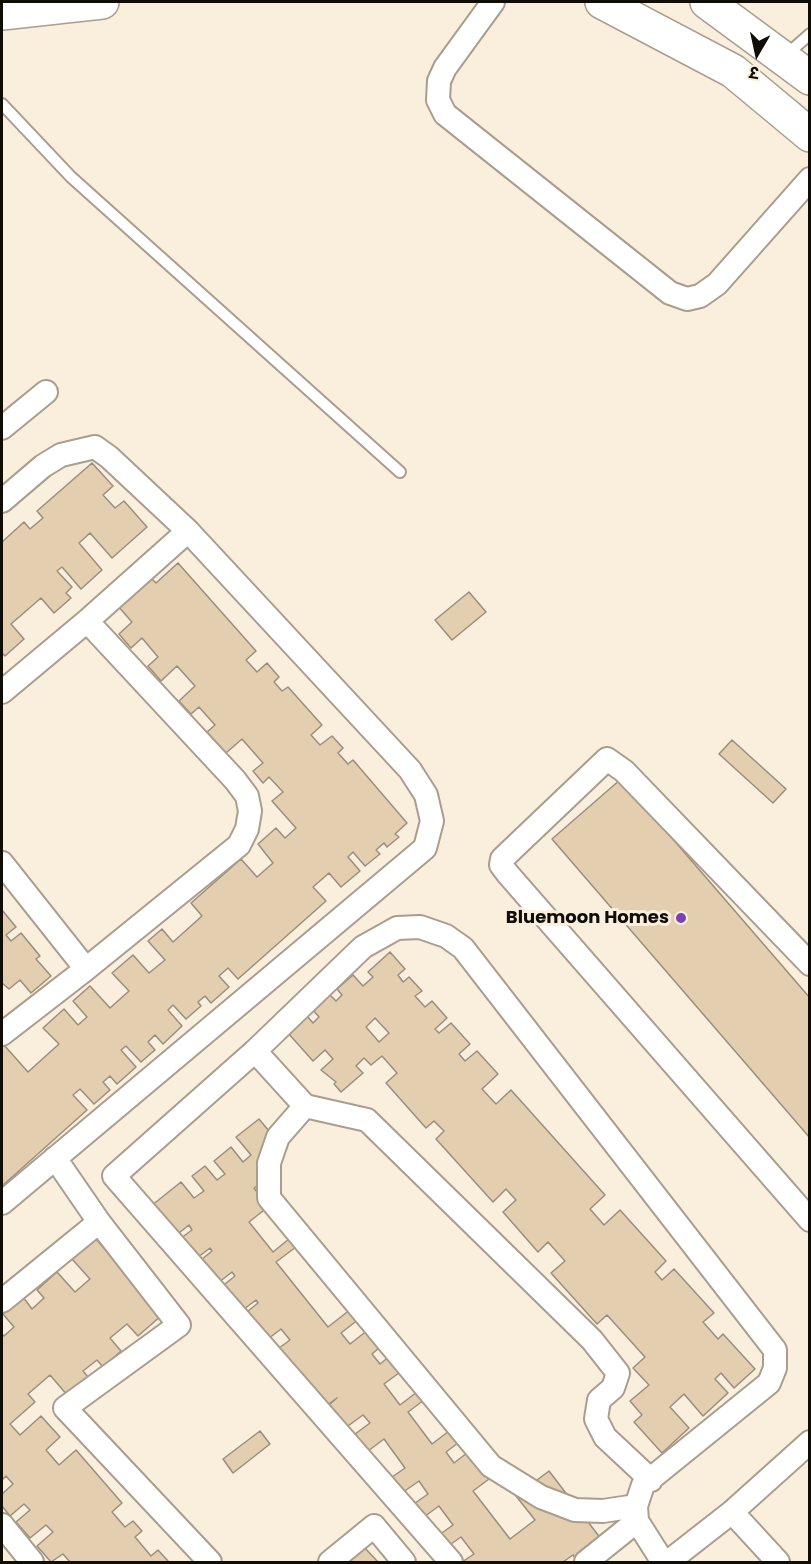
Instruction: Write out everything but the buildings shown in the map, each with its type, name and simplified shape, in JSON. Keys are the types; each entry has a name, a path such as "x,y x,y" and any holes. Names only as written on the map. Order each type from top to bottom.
{"highway":[{"path":"2,13 102,2"},
{"path":"602,2 733,71 810,135"},
{"path":"717,3 810,78"}],"street":[{"path":"493,2 445,68 439,81 438,100 445,114 670,293 687,299 700,296 717,285 810,179"},
{"path":"2,428 46,392"},
{"path":"2,501 42,466 61,454 94,447 109,457 188,531 410,770 426,795 432,821 424,848 2,1203"},
{"path":"2,692 87,621 188,531"},
{"path":"2,1034 239,845 247,829 250,811 247,796 235,780 87,621"},
{"path":"810,964 624,771 607,759 502,859 501,865 507,873 810,1220"},
{"path":"2,863 86,969"},
{"path":"451,1563 114,1176 255,1051 363,946 397,928 420,927 446,936 463,948 775,1350 776,1368 770,1383 644,1485 636,1514 586,1563"},
{"path":"255,1051 305,1107 367,1120 592,1340 618,1373 613,1388 599,1400 596,1419 605,1437 651,1480"},
{"path":"305,1107 278,1137 269,1163 269,1198 491,1466 541,1497 575,1510 636,1514"},
{"path":"55,1158 99,1222 179,1324 65,1408 210,1563"},
{"path":"2,1301 99,1222"},
{"path":"668,1563 732,1512 810,1442"},
{"path":"732,1512 778,1563"},
{"path":"636,1514 663,1563"},
{"path":"2,1525 32,1563"},
{"path":"330,1563 374,1526 404,1563"}],"lane":[{"path":"784,57 810,34"},
{"path":"2,104 71,177 400,472"}],"place":[{"name":"Bluemoon Homes","path":"681,918"}]}
